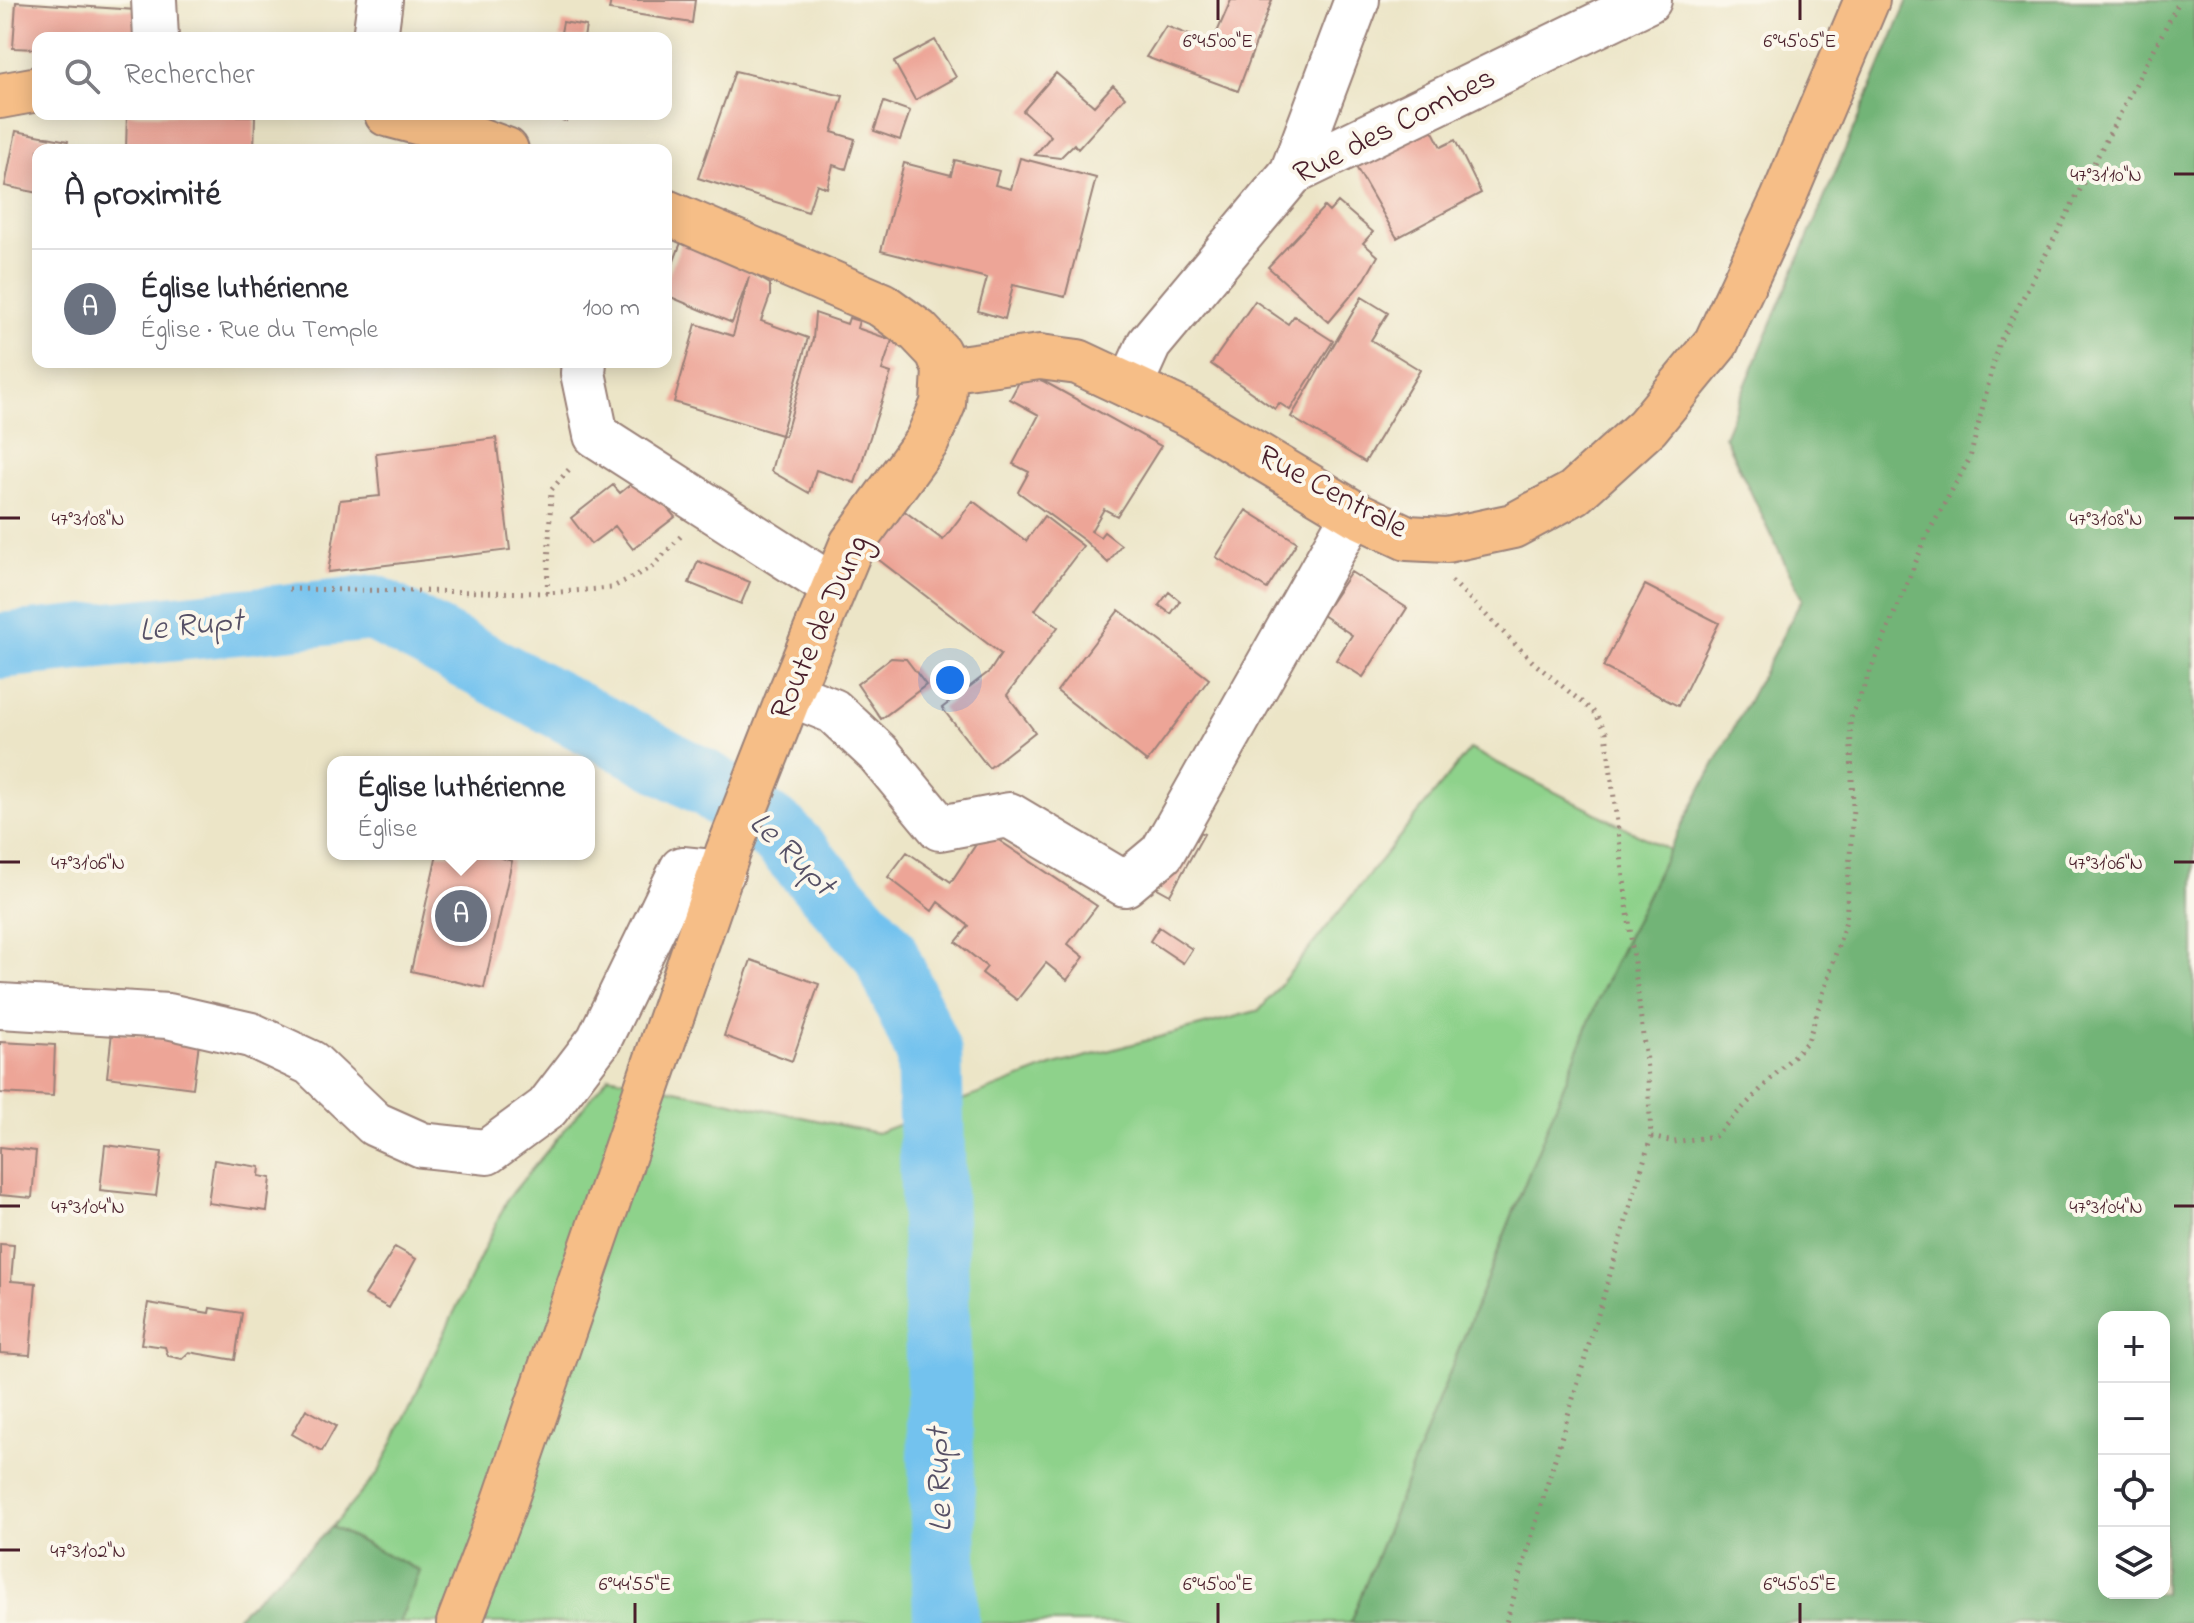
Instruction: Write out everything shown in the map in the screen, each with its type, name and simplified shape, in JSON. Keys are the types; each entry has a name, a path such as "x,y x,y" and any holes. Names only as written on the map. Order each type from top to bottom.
{"main road":[{"name":"Rue Centrale","path":"945,370 1040,357 1078,362 1189,414 1354,513 1407,538 1447,540 1513,526 1574,493 1647,427 1716,343 1783,199 1867,0"},
{"path":"0,96 32,90"},
{"path":"410,120 490,144"},
{"path":"672,215 882,305 918,331 938,352 945,370"},
{"name":"Route de Dung","path":"459,1623 504,1504 725,862 763,761 852,544 927,441 943,404 945,370"}],"street":[{"path":"154,0 156,32"},
{"path":"376,32 380,0"},
{"path":"1292,173 1357,0"},
{"name":"Rue des Combes","path":"1130,386 1149,344 1292,173 1649,0"},
{"path":"583,368 596,435 833,587"},
{"path":"790,694 833,711 878,753 940,828 1009,815 1125,884 1162,853 1354,513"},
{"path":"0,1006 168,1016 251,1035 311,1063 375,1124 422,1145 487,1152 547,1108 599,1040 682,869 725,862"}],"path":[{"path":"1651,1137 1674,1142 1715,1136 1808,1041 1846,921 1853,807 1850,720 1927,535 1970,458 1998,345 2180,0"},
{"path":"547,593 551,490 596,435"},
{"path":"289,589 547,593 611,588 652,567 706,505"},
{"path":"1447,540 1452,583 1534,663 1595,713 1606,732 1648,1077 1651,1137 1506,1623"}],"green space":[{"path":"1908,0 2194,0 2194,1623 1350,1623 1601,992 1669,850 1802,599 1724,436"},
{"path":"1470,749 1669,850 1601,992 1350,1623 399,1623 420,1571 332,1527 379,1472 508,1198 609,1076 877,1133 1051,1066 1260,1010"},
{"path":"332,1527 420,1571 399,1623 230,1623"}],"building":[{"path":"611,0 695,0 692,23 609,10"},
{"path":"1231,0 1272,0 1238,91 1146,57 1166,26 1212,44"},
{"path":"16,2 136,10 136,32 32,32 32,49 13,48"},
{"path":"563,22 586,26 585,32 561,32"},
{"path":"935,40 956,77 915,100 894,62"},
{"path":"735,71 843,96 832,132 855,139 846,169 833,165 827,188 817,184 808,212 698,178"},
{"path":"1056,73 1094,106 1113,85 1125,97 1078,149 1074,144 1060,158 1035,155 1051,136 1023,111"},
{"path":"884,102 910,111 900,140 874,131"},
{"path":"127,120 255,120 254,144 126,144"},
{"path":"1430,126 1441,147 1455,140 1481,193 1397,238 1356,167"},
{"path":"16,131 68,141 67,144 32,144 32,192 5,186"},
{"path":"1020,158 1096,178 1065,297 1013,285 1005,319 978,311 987,278 881,251 904,163 951,175 955,160 999,171 995,185 1011,189"},
{"path":"1338,202 1373,232 1363,243 1378,256 1365,279 1329,322 1268,267 1324,207 1329,212"},
{"path":"682,240 715,252 770,284 770,296 761,321 808,338 781,435 674,402 696,324 733,336 749,277 732,323 672,298 672,266"},
{"path":"1362,297 1388,313 1371,340 1420,370 1365,462 1291,417"},
{"path":"1255,301 1288,324 1294,316 1333,341 1290,410 1279,403 1275,409 1211,364"},
{"path":"815,313 847,324 849,318 859,321 857,328 892,340 882,370 891,373 855,483 816,470 809,493 771,471 781,435 785,436 813,339"},
{"path":"1025,371 1161,446 1117,516 1104,509 1091,531 1100,537 1104,532 1121,545 1108,563 1085,541 1018,492 1029,472 1013,464 1039,415 1010,399"},
{"path":"496,438 510,550 328,572 340,500 380,496 376,453"},
{"path":"640,477 675,517 633,549 615,526 591,544 571,518 613,485 620,493"},
{"path":"973,501 1026,541 1044,516 1083,546 1035,610 1058,627 1007,695 1035,732 989,768 942,708 990,671 1001,654 870,553 903,510 943,540"},
{"path":"1246,510 1297,542 1267,589 1216,557"},
{"path":"698,561 750,582 741,604 689,583"},
{"path":"1351,572 1407,608 1363,677 1336,660 1352,635 1322,615"},
{"path":"1645,585 1719,623 1678,706 1603,667"},
{"path":"1169,592 1180,601 1171,614 1159,605"},
{"path":"1119,610 1209,679 1147,762 1057,691"},
{"path":"891,658 906,659 926,685 881,719 857,684"},
{"path":"1176,820 1204,834 1170,895 1143,880"},
{"path":"985,831 1097,906 1068,944 1084,957 1067,980 1046,963 1017,1000 982,973 987,967 956,942 969,926 938,902 932,911 888,877 907,852 951,882"},
{"path":"436,860 512,861 484,988 411,971"},
{"path":"1159,927 1192,949 1183,963 1150,941"},
{"path":"751,960 819,984 792,1061 724,1036"},
{"path":"112,1032 199,1043 193,1088 107,1077"},
{"path":"0,1042 55,1045 53,1096 0,1093"},
{"path":"105,1145 162,1152 156,1196 100,1190"},
{"path":"0,1147 36,1151 32,1198 0,1195"},
{"path":"214,1160 260,1167 259,1176 271,1178 267,1211 208,1203"},
{"path":"0,1244 14,1245 11,1281 36,1283 30,1355 0,1353"},
{"path":"395,1247 416,1259 389,1308 365,1295"},
{"path":"148,1303 209,1313 210,1308 242,1313 235,1360 189,1352 182,1359 168,1356 165,1347 141,1344"},
{"path":"306,1409 336,1426 322,1451 292,1434"}],"waterway":[{"name":"Le Rupt","path":"0,646 374,608 711,786 780,835 884,951 929,1053 946,1623"}],"place":[{"name":"Église luthérienne","path":"461,916"}]}
